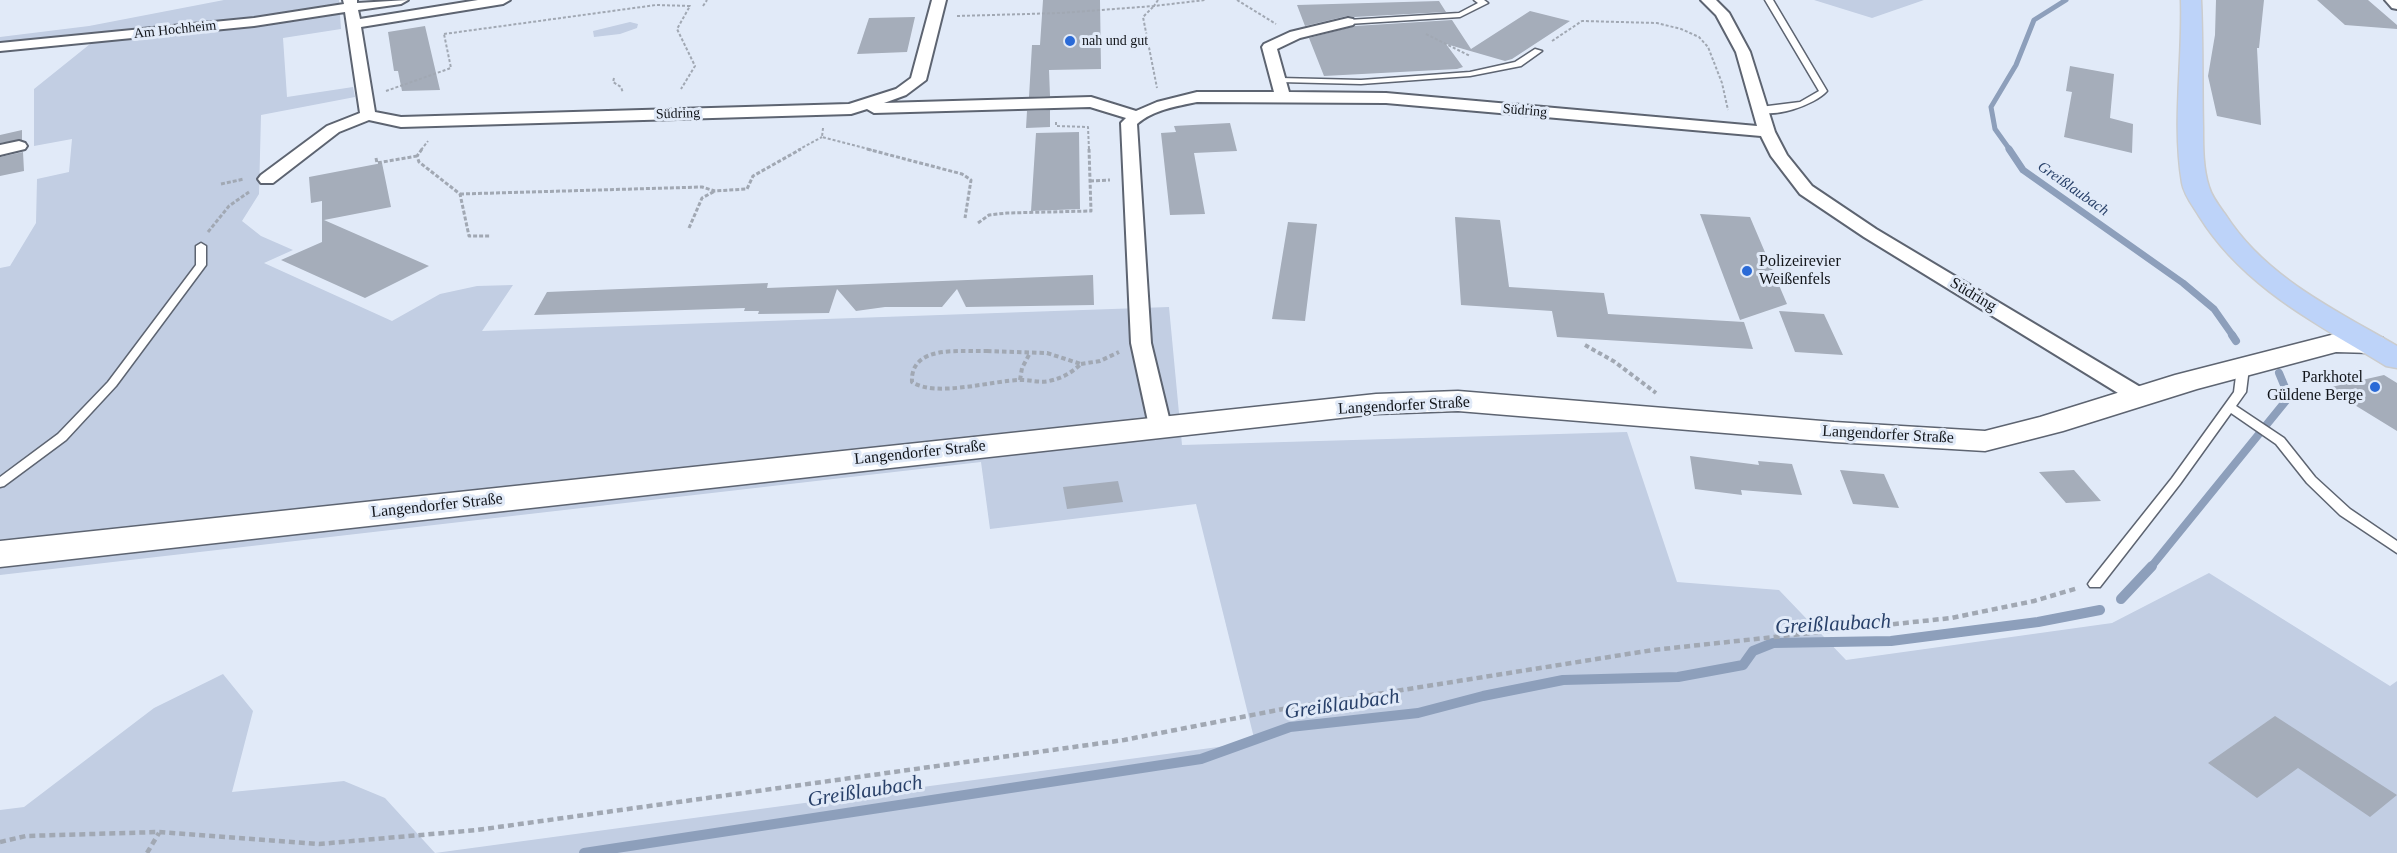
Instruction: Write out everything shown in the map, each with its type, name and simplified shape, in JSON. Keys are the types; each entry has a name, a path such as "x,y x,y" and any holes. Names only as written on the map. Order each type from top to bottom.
{"main road":[{"name":"Langendorfer Straße","path":"2191,0 2195,186 2218,229 2250,264 2298,298 2389,350"}],"street":[{"path":"267,179 333,129 367,107 350,4 401,0"},
{"path":"352,24 503,0"},
{"name":"Südring","path":"367,107 401,122 851,109 902,92 918,80 939,0"},
{"name":"Südring","path":"1708,0 1722,13 1743,52 1767,132 1779,156 1806,190 1870,233 2139,396"},
{"path":"2391,0 2397,5"},
{"name":"Am Hochheim","path":"0,47 245,23 350,4"},
{"path":"1282,88 1269,47 1295,35 1348,22"},
{"name":"Südring","path":"1137,116 1162,105 1197,97 1282,88 1767,132"},
{"path":"874,108 1091,102 1137,116"},
{"path":"1137,116 1129,123 1141,343 1160,426"},
{"path":"0,150 19,146"},
{"name":"Langendorfer Straße","path":"0,554 1376,404 1458,401 1834,432 1985,441 2051,424 2139,396 2335,343 2389,350"}],"lane":[{"path":"1348,22 1460,15 1484,3 1478,0"},
{"path":"1761,110 1796,106 1817,98 1823,91 1769,0"},
{"path":"1282,88 1470,74 1518,64 1538,51"},
{"path":"0,483 62,437 112,384 201,266 201,246"},
{"path":"2095,584 2176,481 2240,392 2243,368"},
{"path":"2229,407 2280,441 2311,480 2345,512 2397,548"}],"path":[{"path":"703,6 707,0"},
{"path":"1158,0 1143,17 1155,86 1161,92"},
{"path":"934,17 1061,13 1205,0"},
{"path":"1237,0 1295,35"},
{"path":"444,34 656,5 690,6 677,29 695,66 681,89"},
{"path":"367,107 452,68 437,11"},
{"path":"1398,19 1494,69"},
{"path":"1538,51 1582,21 1657,23 1681,29 1699,37 1708,47 1722,83 1729,113 1767,132"},
{"path":"614,78 613,82 621,87 623,93"},
{"path":"978,223 989,215 1007,213 1090,211 1088,127 1056,126 1055,103"},
{"path":"822,137 826,109"},
{"path":"376,158 377,163 417,156 442,121"},
{"path":"417,156 419,162 460,194 747,189 753,176 822,137 962,174 971,180 965,218"},
{"path":"201,246 211,226 229,206 267,179"},
{"path":"689,228 702,198 715,190"},
{"path":"460,194 469,236 491,236"},
{"path":"1081,364 1069,358 1029,353 984,350 931,353 921,357 911,374 912,382 918,386 929,387 977,387 1020,380 1046,382 1058,380 1076,370 1081,364 1111,357 1141,343"},
{"path":"1585,345 1615,362 1659,395 1663,417"},
{"path":"1020,380 1022,368 1029,353"},
{"path":"0,842 26,836 159,832 319,844 477,830 1124,740 1283,709 1653,650 1952,618 2034,601 2095,584"},
{"path":"147,853 159,832"}],"shaded area":[{"path":"224,0 339,0 341,29 283,38 287,97 353,87 355,97 261,115 259,194 242,221 261,236 293,250 264,263 392,321 440,294 477,286 513,285 482,331 1169,307 1182,445 1627,432 1677,582 1779,590 1846,660 2112,623 2209,573 2390,686 2397,681 2397,853 435,853 1255,742 1196,504 990,529 981,462 0,575 0,268 10,266 36,223 37,179 69,172 72,139 34,146 34,89 105,32 0,42 0,37 89,26"},
{"path":"1814,0 1924,0 1872,18"},
{"path":"630,22 638,24 637,28 620,34 594,37 593,31"},
{"path":"223,674 253,711 232,792 344,781 385,798 435,853 0,853 0,810 24,807 154,708"}],"building":[{"name":"nah und gut","path":"1043,0 1100,0 1101,69 1049,70 1050,96 1029,97 1032,45 1040,45"},
{"path":"2216,0 2264,0 2259,48 2257,48 2261,125 2217,116 2208,76 2215,35"},
{"path":"2317,0 2368,0 2397,25 2397,29 2345,25"},
{"path":"1439,1 1446,12 1347,16 1305,26 1297,5"},
{"path":"1530,11 1570,21 1512,59 1505,61 1446,44 1463,67 1457,69 1324,76 1309,38 1355,26 1452,20 1471,49"},
{"path":"915,17 907,52 857,54 869,18"},
{"path":"425,26 440,90 402,91 398,71 394,71 388,32"},
{"path":"2070,66 2114,74 2110,118 2133,124 2132,153 2064,137 2072,92 2066,91"},
{"path":"1050,110 1050,127 1026,128 1027,111"},
{"path":"1230,123 1237,151 1194,153 1205,214 1170,215 1161,133 1176,132 1174,126"},
{"path":"22,130 22,140 0,143 0,135"},
{"path":"1079,132 1080,209 1031,211 1036,133"},
{"path":"23,152 24,171 0,176 0,157"},
{"path":"382,163 391,207 324,220 429,266 365,298 281,260 322,242 322,201 311,203 309,177"},
{"path":"1700,214 1750,217 1787,304 1740,320"},
{"path":"1455,217 1500,220 1509,287 1604,293 1608,314 1744,322 1753,349 1557,337 1552,311 1461,305"},
{"path":"1288,222 1317,224 1305,321 1272,319"},
{"path":"1093,275 1094,305 966,307 957,289 942,307 885,307 856,311 837,289 829,313 758,314 759,311 744,311 745,308 534,315 547,292 768,283 767,288"},
{"path":"1779,311 1824,314 1843,355 1795,352"},
{"path":"2384,375 2397,383 2397,431 2327,388"},
{"path":"1690,456 1759,465 1758,461 1792,464 1802,495 1741,490 1742,495 1695,489"},
{"path":"1840,470 1884,474 1899,508 1853,504"},
{"path":"2074,470 2101,501 2066,503 2039,472"},
{"path":"1118,481 1123,502 1067,509 1063,487"},
{"path":"2275,716 2397,795 2370,817 2298,768 2257,798 2208,763"}],"waterway":[{"name":"Greißlaubach","path":"2010,150 1995,129 1991,107 2016,65 2034,20 2066,0"},
{"name":"Greißlaubach","path":"2009,149 2023,170 2183,283 2214,309 2233,336"},
{"name":"Greißlaubach","path":"2232,335 2236,341"},
{"name":"Greißlaubach","path":"2151,567 2289,397 2279,373"},
{"name":"Greißlaubach","path":"2121,599 2152,566"},
{"name":"Greißlaubach","path":"584,853 1201,759 1290,727 1418,713 1483,696 1563,680 1678,677 1743,665 1753,651 1773,643 1891,641 2038,622 2100,610"}],"place":[{"name":"nah und gut","path":"1070,41"},
{"name":"Polizeirevier Weißenfels","path":"1747,271"},
{"name":"Parkhotel Güldene Berge","path":"2375,387"}]}
